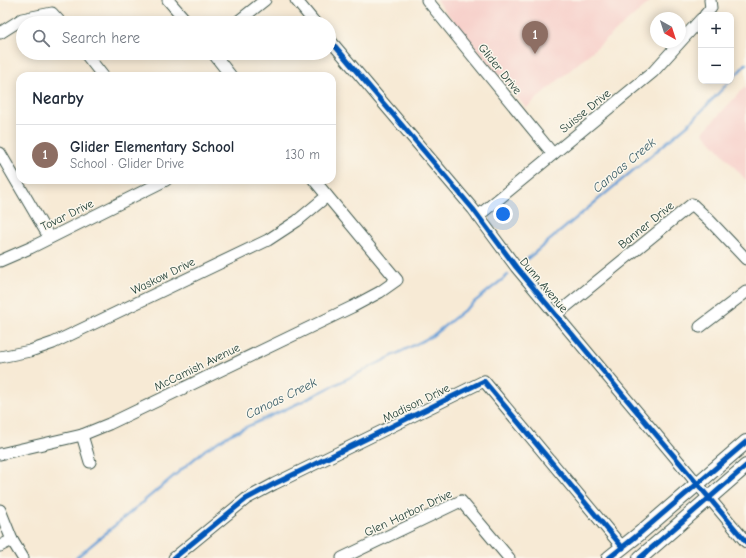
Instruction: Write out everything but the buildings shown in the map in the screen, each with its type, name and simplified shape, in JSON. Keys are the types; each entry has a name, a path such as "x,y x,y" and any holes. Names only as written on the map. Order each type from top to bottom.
{"main road":[{"path":"609,558 746,442"},
{"path":"640,558 746,466"}],"street":[{"path":"168,0 182,16"},
{"path":"245,16 264,0"},
{"path":"296,0 309,16"},
{"name":"Glider Drive","path":"427,0 553,154"},
{"path":"708,12 711,8 710,0"},
{"path":"37,16 52,13 55,16"},
{"name":"Suisse Drive","path":"478,216 653,72 698,22"},
{"path":"0,33 16,23"},
{"name":"Dunn Avenue","path":"336,47 478,216 516,267 746,542"},
{"path":"90,60 100,72"},
{"path":"218,60 228,72"},
{"path":"0,153 16,180"},
{"path":"18,184 49,237"},
{"name":"Tovar Drive","path":"0,261 158,184"},
{"path":"317,184 327,196"},
{"name":"McCamish Avenue","path":"0,454 82,435 352,307 380,292 397,280 327,196"},
{"name":"Waskow Drive","path":"0,357 30,351 53,343 261,243 297,221 327,196"},
{"name":"Banner Drive","path":"556,314 692,204 746,259"},
{"path":"700,327 746,292"},
{"name":"Madison Drive","path":"174,558 246,499 484,381 622,548"},
{"path":"82,435 90,462"},
{"name":"Glen Harbor Drive","path":"342,558 461,501 509,558"},
{"path":"0,510 12,540 23,558"},
{"path":"0,546 12,540"}],"shaded area":[{"path":"436,0 652,0 526,108"},
{"path":"746,86 746,180 703,132"}],"waterway":[{"name":"Canoas Creek","path":"734,77 746,64"},
{"name":"Canoas Creek","path":"526,260 691,122 727,84"},
{"name":"Canoas Creek","path":"76,558 206,449 231,434 301,402 432,336 508,275"}],"cycle path":[{"path":"336,47 473,209 516,267 746,542"},
{"path":"174,558 246,499 484,381 623,548"},
{"path":"609,558 746,442"},
{"path":"640,558 746,466"}],"place":[{"name":"Glider Elementary School","path":"535,54"}]}
